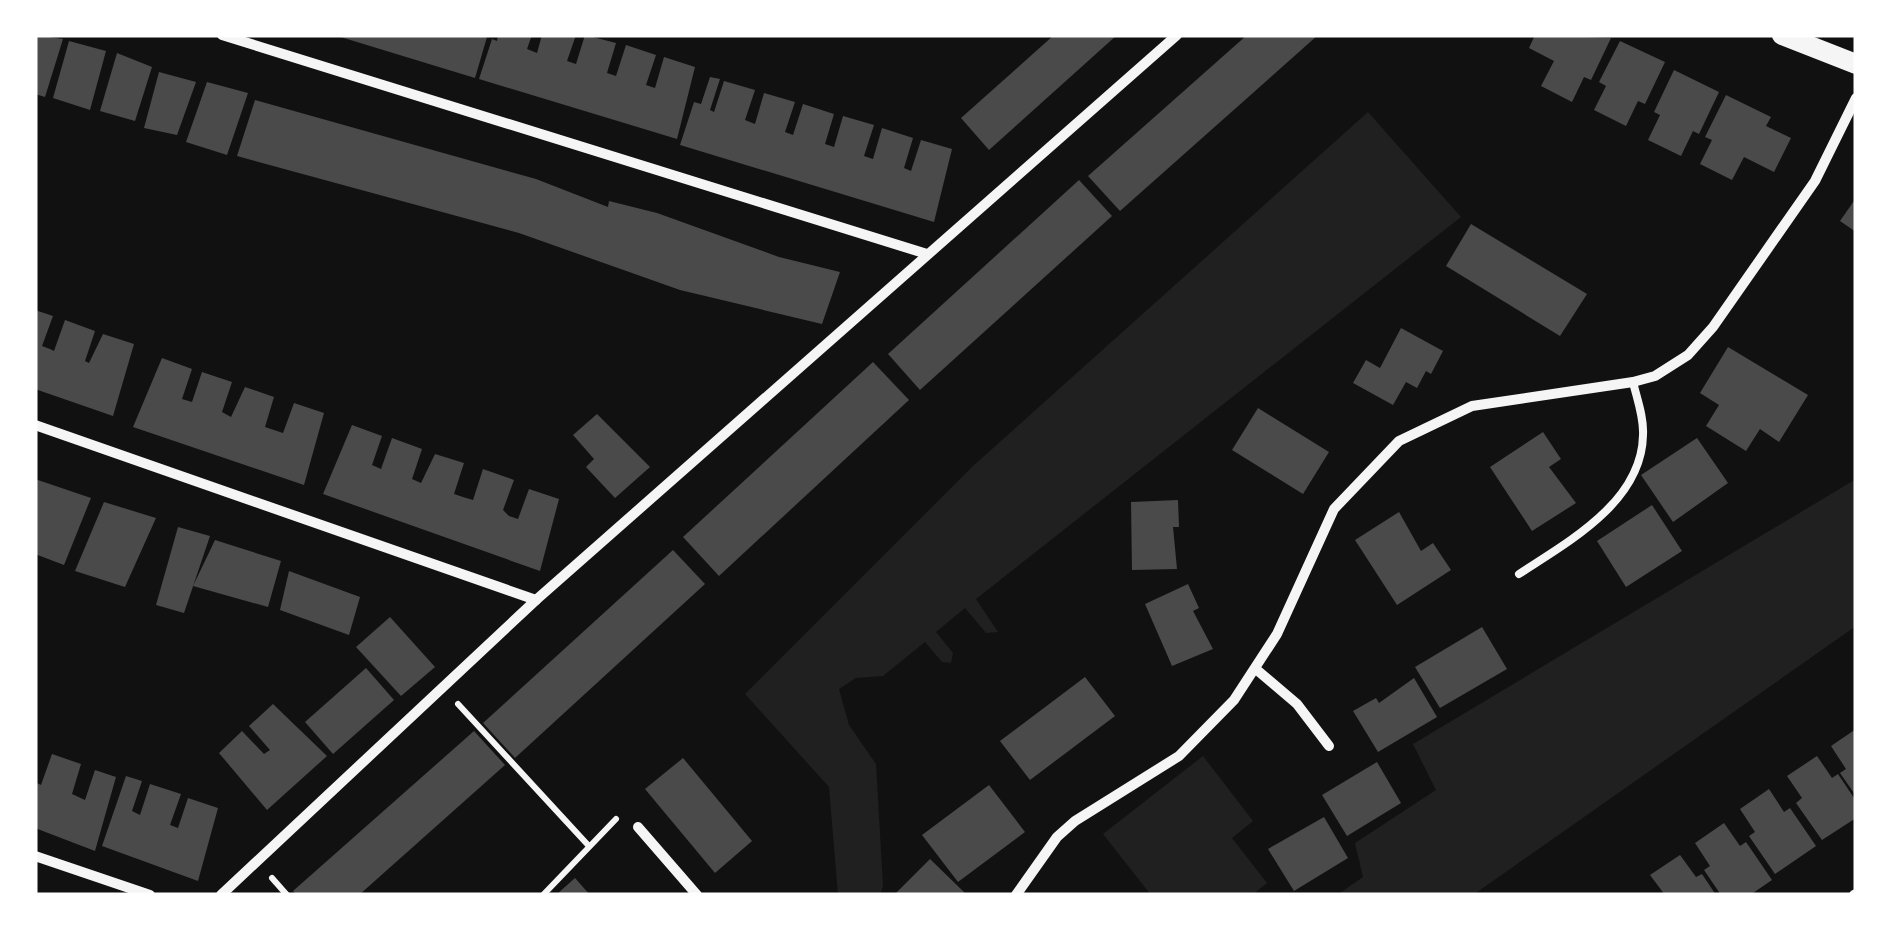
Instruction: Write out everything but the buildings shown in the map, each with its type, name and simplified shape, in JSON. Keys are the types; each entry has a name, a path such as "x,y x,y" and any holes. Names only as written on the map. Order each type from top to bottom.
{"main road":[{"path":"1782,35 1856,64"}],"street":[{"path":"222,35 927,254"},
{"path":"222,895 536,600 1177,35"},
{"path":"1016,895 1058,837 1099,804 1179,756 1257,670 1334,509 1399,441 1472,406 1633,382 1688,355 1713,327 1816,180 1856,98"},
{"path":"35,426 536,600"},
{"path":"1257,670 1289,696 1328,746"},
{"path":"638,827 697,895"},
{"path":"35,856 150,895"}],"lane":[{"path":"1520,574 1600,518 1632,476 1644,438 1633,382"}],"path":[{"path":"443,688 588,846"},
{"path":"542,895 625,812 638,827"}],"shaded area":[{"path":"1368,112 1461,217 976,599 998,632 986,633 965,608 936,632 953,653 951,663 942,662 925,642 883,676 856,678 839,689 849,725 876,764 883,886 880,895 838,895 829,787 745,694 973,466"},
{"path":"1856,479 1856,626 1473,895 1337,895 1363,877 1355,843 1436,790 1413,744"},
{"path":"1203,756 1253,821 1232,838 1267,883 1252,895 1151,895 1103,834"}]}
